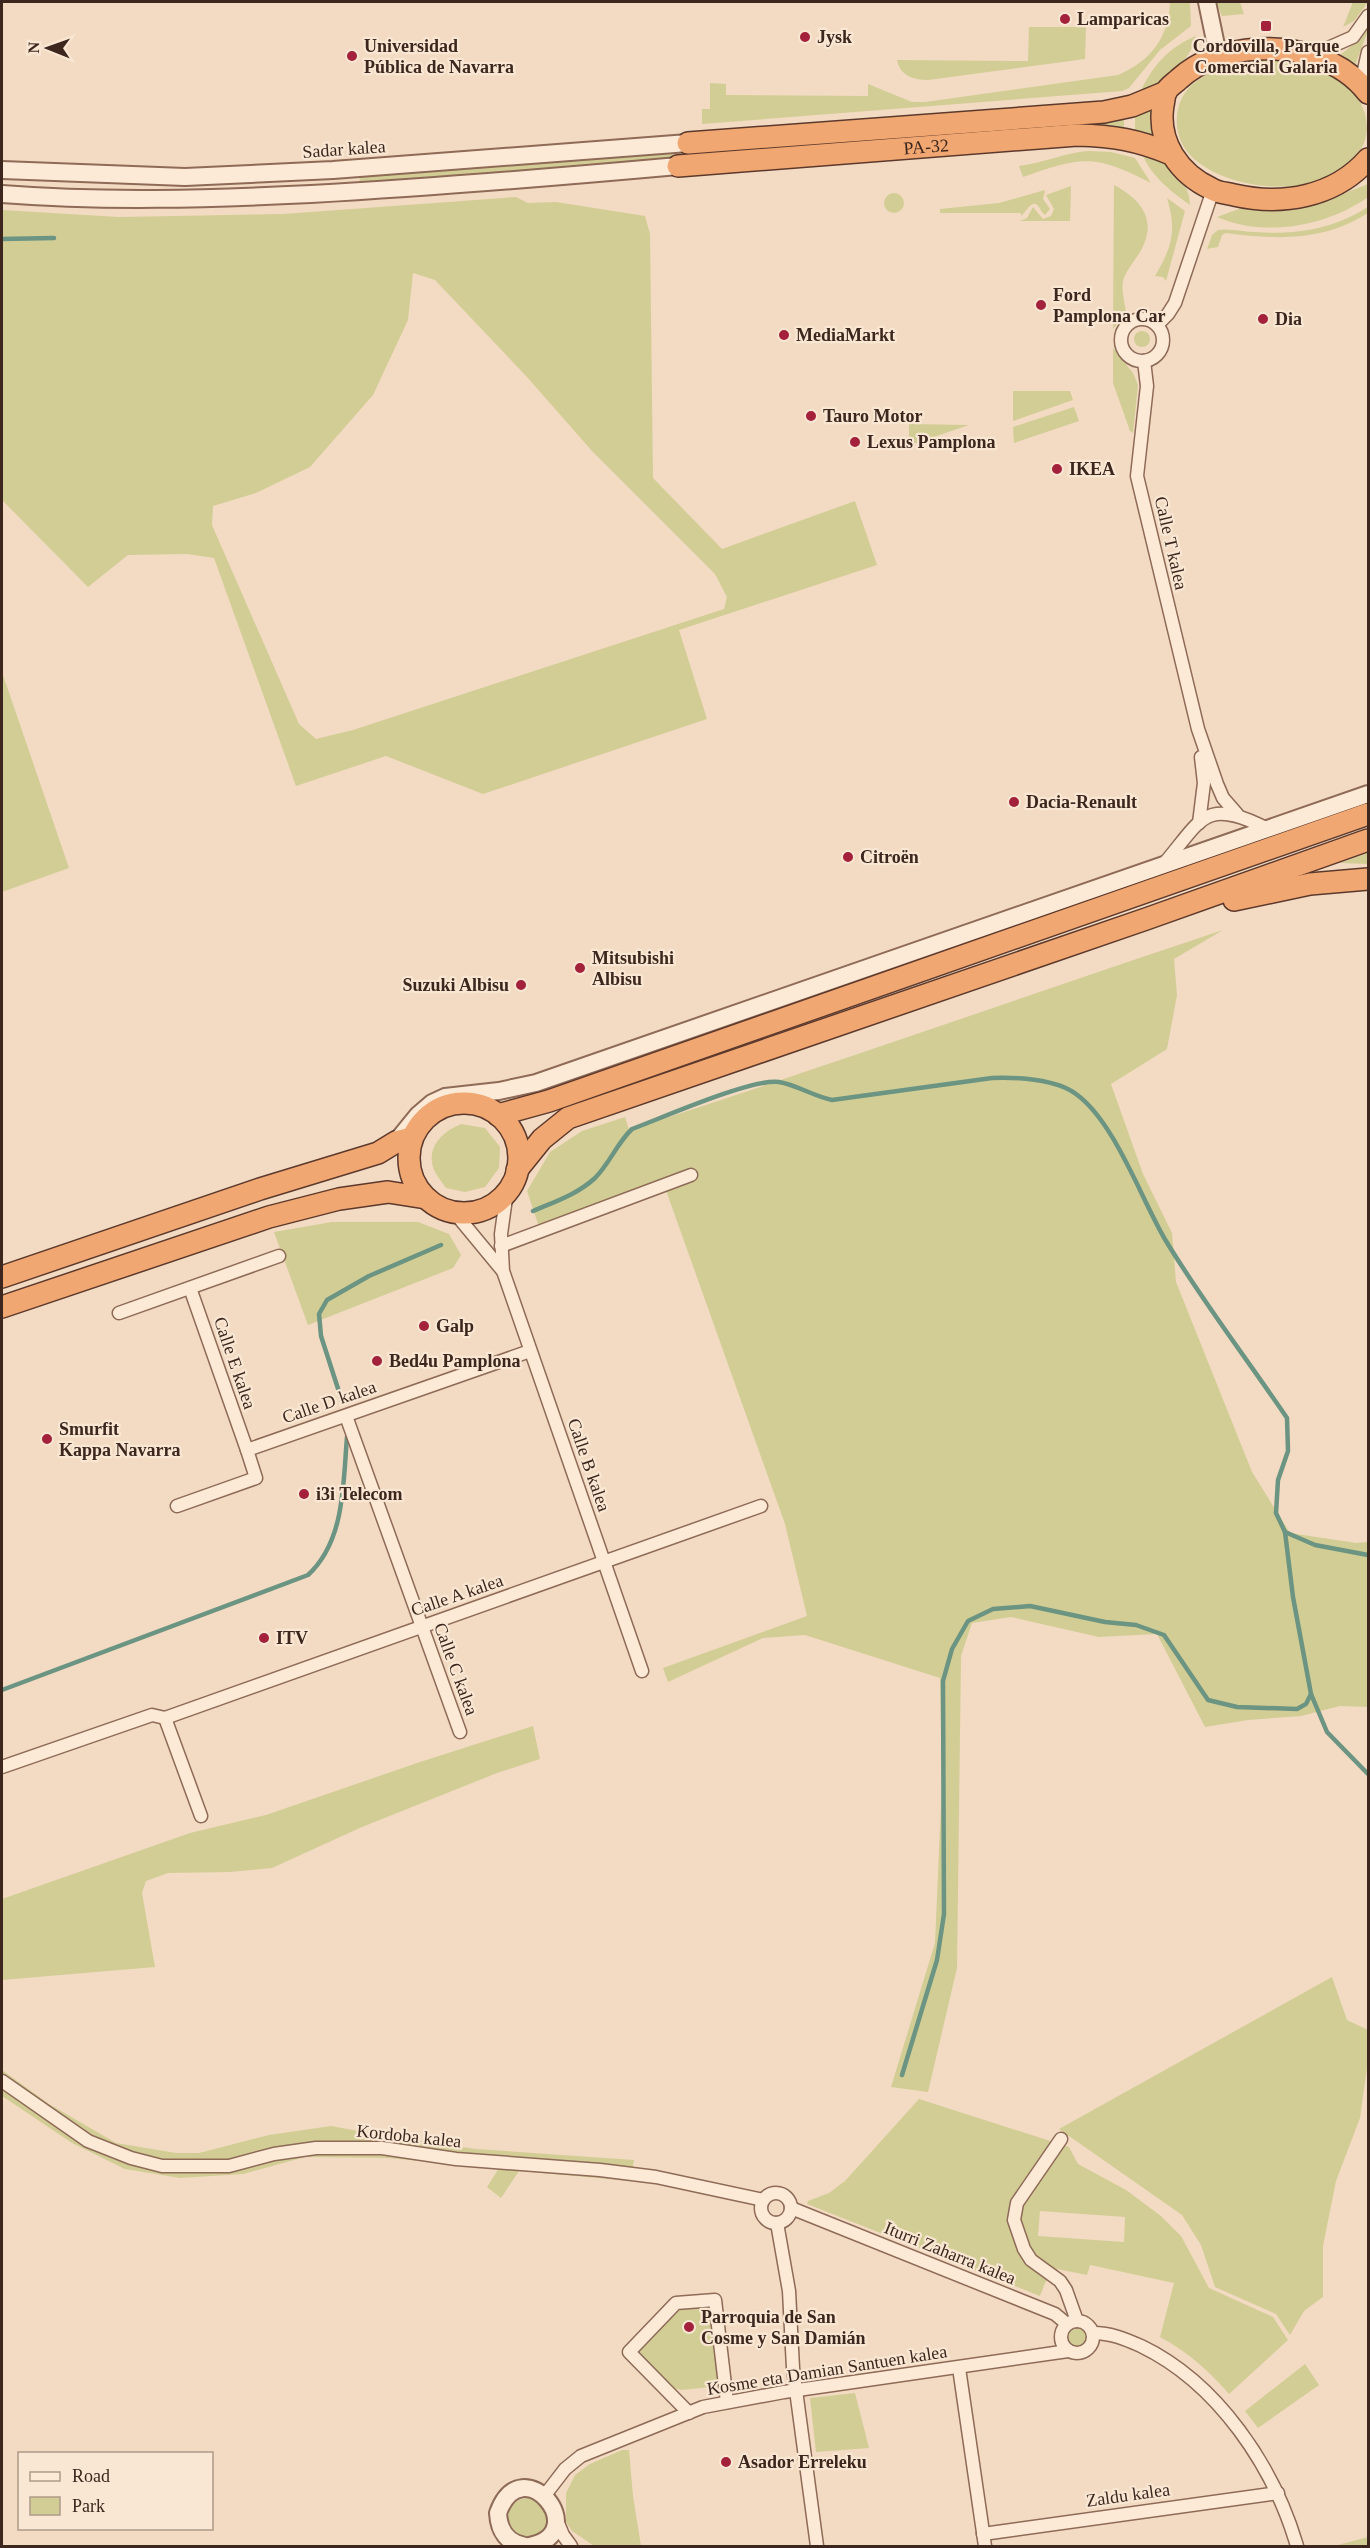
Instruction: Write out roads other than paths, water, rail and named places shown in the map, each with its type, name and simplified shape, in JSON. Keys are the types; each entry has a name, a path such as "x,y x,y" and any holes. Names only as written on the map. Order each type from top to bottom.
{"highway":[{"path":"1166,92 1191,68 1218,55 1277,48 1311,56 1337,66 1364,88"},
{"name":"PA-32","path":"688,143 1104,112 1132,106 1166,92"},
{"name":"PA-32","path":"1166,92 1161,119 1162,135 1172,154 1184,169 1213,190 1267,200 1292,198 1316,193 1341,183 1365,168"},
{"name":"PA-32","path":"678,166 1077,135 1131,139 1172,154"},
{"path":"498,1115 549,1101 1368,814"},
{"path":"404,1140 409,1154 410,1170 416,1185 426,1198 439,1207 454,1212 484,1209 499,1200 542,1139 568,1118 1146,920 1368,840"},
{"path":"1146,920 1191,912 1254,895 1310,884 1368,879"},
{"path":"2,1277 260,1189 378,1153 404,1140 434,1112 449,1104 467,1103 483,1106 498,1115 509,1126 516,1140 519,1155 518,1170"},
{"path":"2,1307 269,1217 339,1199 388,1192 426,1198"}],"street":[{"path":"1207,2 1218,55"},
{"path":"1311,56 1353,37 1368,16"},
{"path":"1364,88 1368,52"},
{"name":"Sadar kalea","path":"2,170 185,177 351,169 688,143"},
{"path":"2,194 62,199 194,200 353,192 678,166"},
{"path":"351,169 353,192"},
{"path":"1157,325 1168,314 1174,303 1213,190"},
{"path":"1144,319 1157,325 1163,336 1161,348 1154,357 1144,361 1136,360 1126,352 1122,339 1123,333 1131,322 1144,319"},
{"name":"Calle T kalea","path":"1144,361 1147,386 1137,477 1198,729 1223,798 1237,814 1268,830"},
{"name":"Calle T kalea","path":"1198,729 1204,783 1199,823"},
{"path":"404,1140 418,1115 432,1103 445,1097 499,1091 536,1083 1368,794"},
{"path":"1162,866 1184,837 1199,823 1221,812 1237,814"},
{"path":"501,1246 692,1175"},
{"path":"503,1271 502,1209 507,1191"},
{"path":"454,1212 503,1271"},
{"path":"119,1312 279,1257"},
{"name":"Calle B kalea","path":"503,1271 642,1671"},
{"name":"Calle E kalea","path":"190,1288 246,1450"},
{"name":"Calle D kalea","path":"246,1450 530,1351"},
{"name":"Calle C kalea","path":"346,1416 460,1732"},
{"path":"177,1506 256,1478 246,1450"},
{"name":"Calle A kalea","path":"2,1767 152,1715 165,1718 761,1506"},
{"path":"165,1718 201,1816"},
{"name":"Kordoba kalea","path":"2,2081 88,2141 131,2158 162,2166 229,2166 274,2154 316,2148 382,2148 456,2159 600,2170 656,2177 763,2200"},
{"name":"Iturri Zaharra kalea","path":"1060,2139 1017,2202 1014,2220 1030,2260 1052,2275 1066,2290 1072,2322"},
{"path":"771,2194 781,2194 788,2199 791,2208 785,2220 777,2223 764,2217 761,2209 763,2200 771,2194"},
{"name":"Iturri Zaharra kalea","path":"791,2208 1072,2322"},
{"path":"777,2223 789,2291 797,2391 817,2547"},
{"path":"1052,2275 1063,2298 1063,2304 1055,2314"},
{"path":"689,2413 629,2352 676,2303 715,2300 727,2402"},
{"path":"1072,2322 1085,2322 1093,2333 1093,2344 1079,2354 1068,2351 1061,2338 1072,2322"},
{"path":"1093,2333 1112,2334 1157,2354 1204,2391 1239,2430 1278,2493 1297,2547"},
{"name":"Kosme eta Damian Santuen kalea","path":"545,2495 565,2469 581,2456 703,2406 1068,2351"},
{"path":"959,2368 984,2540"},
{"path":"556,2516 551,2534 545,2540 527,2547 508,2540 500,2540 498,2513 508,2496 526,2489 545,2495 550,2501 556,2516 563,2535 572,2546"},
{"name":"Zaldu kalea","path":"984,2540 1278,2493"},
{"path":"545,2540 572,2546"}],"waterway":[{"path":"2,239 54,238"},
{"path":"533,1211 588,1184 600,1172 632,1129 729,1092 766,1082 779,1082 832,1100 992,1078 1047,1082 1076,1094 1103,1123 1180,1264 1287,1418 1288,1451 1278,1480 1276,1513 1285,1532 1293,1597 1311,1694 1327,1732 1368,1774"},
{"path":"342,1401 321,1336 319,1314 327,1300 369,1276 441,1245"},
{"path":"2,1690 308,1575 320,1561 336,1529 343,1492 347,1437"},
{"path":"1285,1532 1315,1545 1368,1555"},
{"path":"902,2075 937,1960 944,1914 943,1681 952,1649 968,1621 993,1609 1030,1606 1105,1622 1136,1625 1164,1635 1208,1700 1237,1707 1297,1709 1306,1704 1311,1694"}],"place":[{"name":"Lamparicas","path":"1065,19"},
{"name":"Cordovilla, Parque Comercial Galaria","path":"1266,26"},
{"name":"Jysk","path":"805,37"},
{"name":"Universidad Pública de Navarra","path":"352,56"},
{"name":"Ford Pamplona Car","path":"1041,305"},
{"name":"Dia","path":"1263,319"},
{"name":"MediaMarkt","path":"784,335"},
{"name":"Tauro Motor","path":"811,416"},
{"name":"Lexus Pamplona","path":"855,442"},
{"name":"IKEA","path":"1057,469"},
{"name":"Dacia-Renault","path":"1014,802"},
{"name":"Citroën","path":"848,857"},
{"name":"Mitsubishi Albisu","path":"580,968"},
{"name":"Suzuki Albisu","path":"521,985"},
{"name":"Galp","path":"424,1326"},
{"name":"Bed4u Pamplona","path":"377,1361"},
{"name":"Smurfit Kappa Navarra","path":"47,1439"},
{"name":"i3i Telecom","path":"304,1494"},
{"name":"ITV","path":"264,1638"},
{"name":"Parroquia de San Cosme y San Damián","path":"689,2327"},
{"name":"Asador Erreleku","path":"726,2462"}]}
